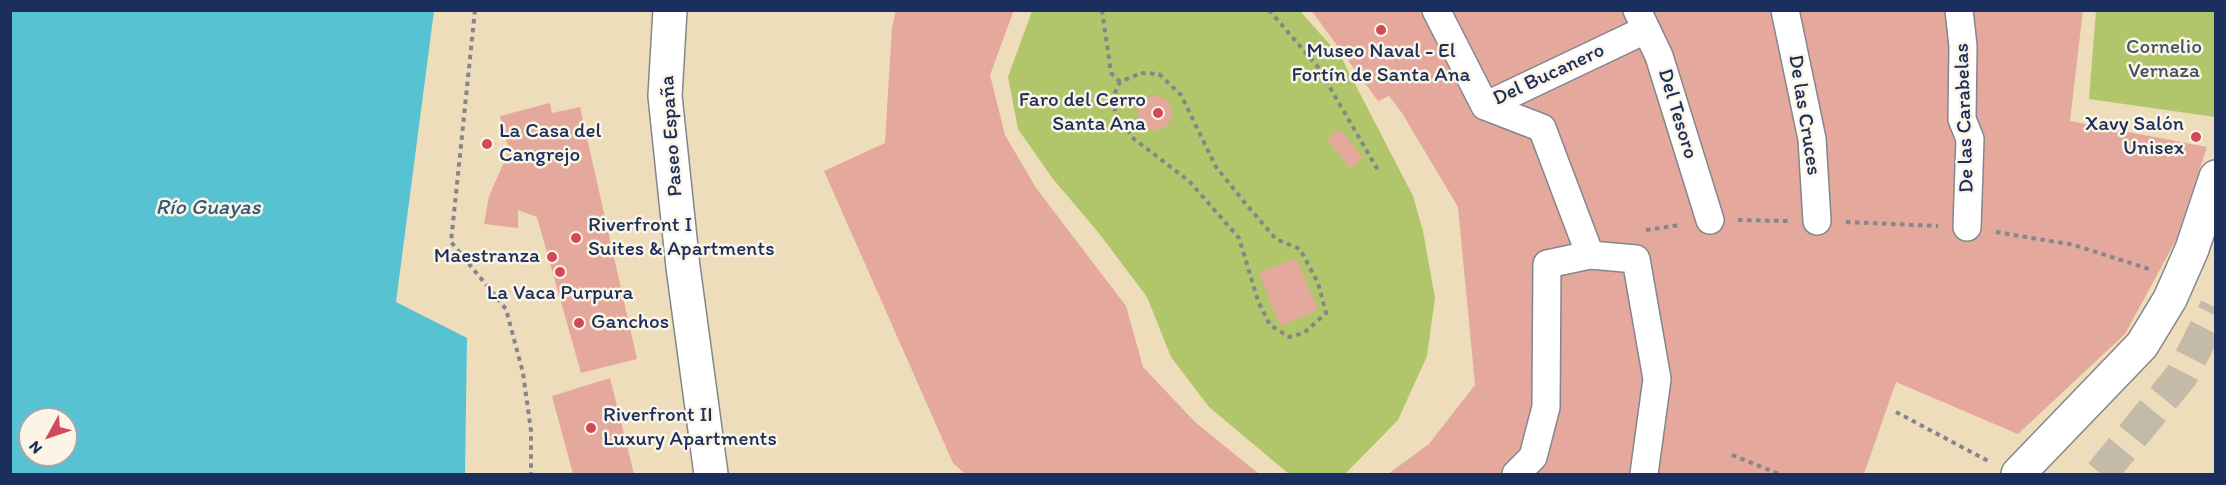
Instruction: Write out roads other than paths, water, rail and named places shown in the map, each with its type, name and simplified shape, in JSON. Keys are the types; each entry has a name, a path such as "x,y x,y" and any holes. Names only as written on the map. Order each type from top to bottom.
{"street":[{"name":"Paseo España","path":"670,10 665,96 683,267 711,474"},
{"name":"Del Bucanero","path":"1436,10 1485,106 1641,20"},
{"name":"De las Cruces","path":"1785,10 1812,139 1817,221"},
{"name":"De las Carabelas","path":"1959,10 1964,46 1962,119 1970,139 1967,227"},
{"name":"Del Tesoro","path":"1641,20 1659,56 1710,219"},
{"path":"1485,106 1542,128 1590,255"},
{"path":"2014,471 2142,345 2179,279 2192,249 2216,177"},
{"path":"1516,474 1533,457 1546,406 1547,264 1590,255 1636,259 1657,379 1644,474"}],"water":[{"name":"Río Guayas","path":"10,11 434,11 396,302 467,338 465,474 11,474"}],"tunnel":[{"path":"2101,474 2182,375 2216,308"}],"place":[{"name":"Museo Naval - El Fortín de Santa Ana","path":"1381,30"},
{"name":"Faro del Cerro Santa Ana","path":"1158,113"},
{"name":"Xavy Salón Unisex","path":"2196,137"},
{"name":"La Casa del Cangrejo","path":"487,144"},
{"name":"Riverfront I Suites & Apartments","path":"576,238"},
{"name":"Maestranza","path":"552,257"},
{"name":"La Vaca Purpura","path":"560,272"},
{"name":"Ganchos","path":"579,323"},
{"name":"Riverfront II Luxury Apartments","path":"591,428"}],"park label":[{"name":"Cornelio Vernaza","path":"2164,60"}]}
